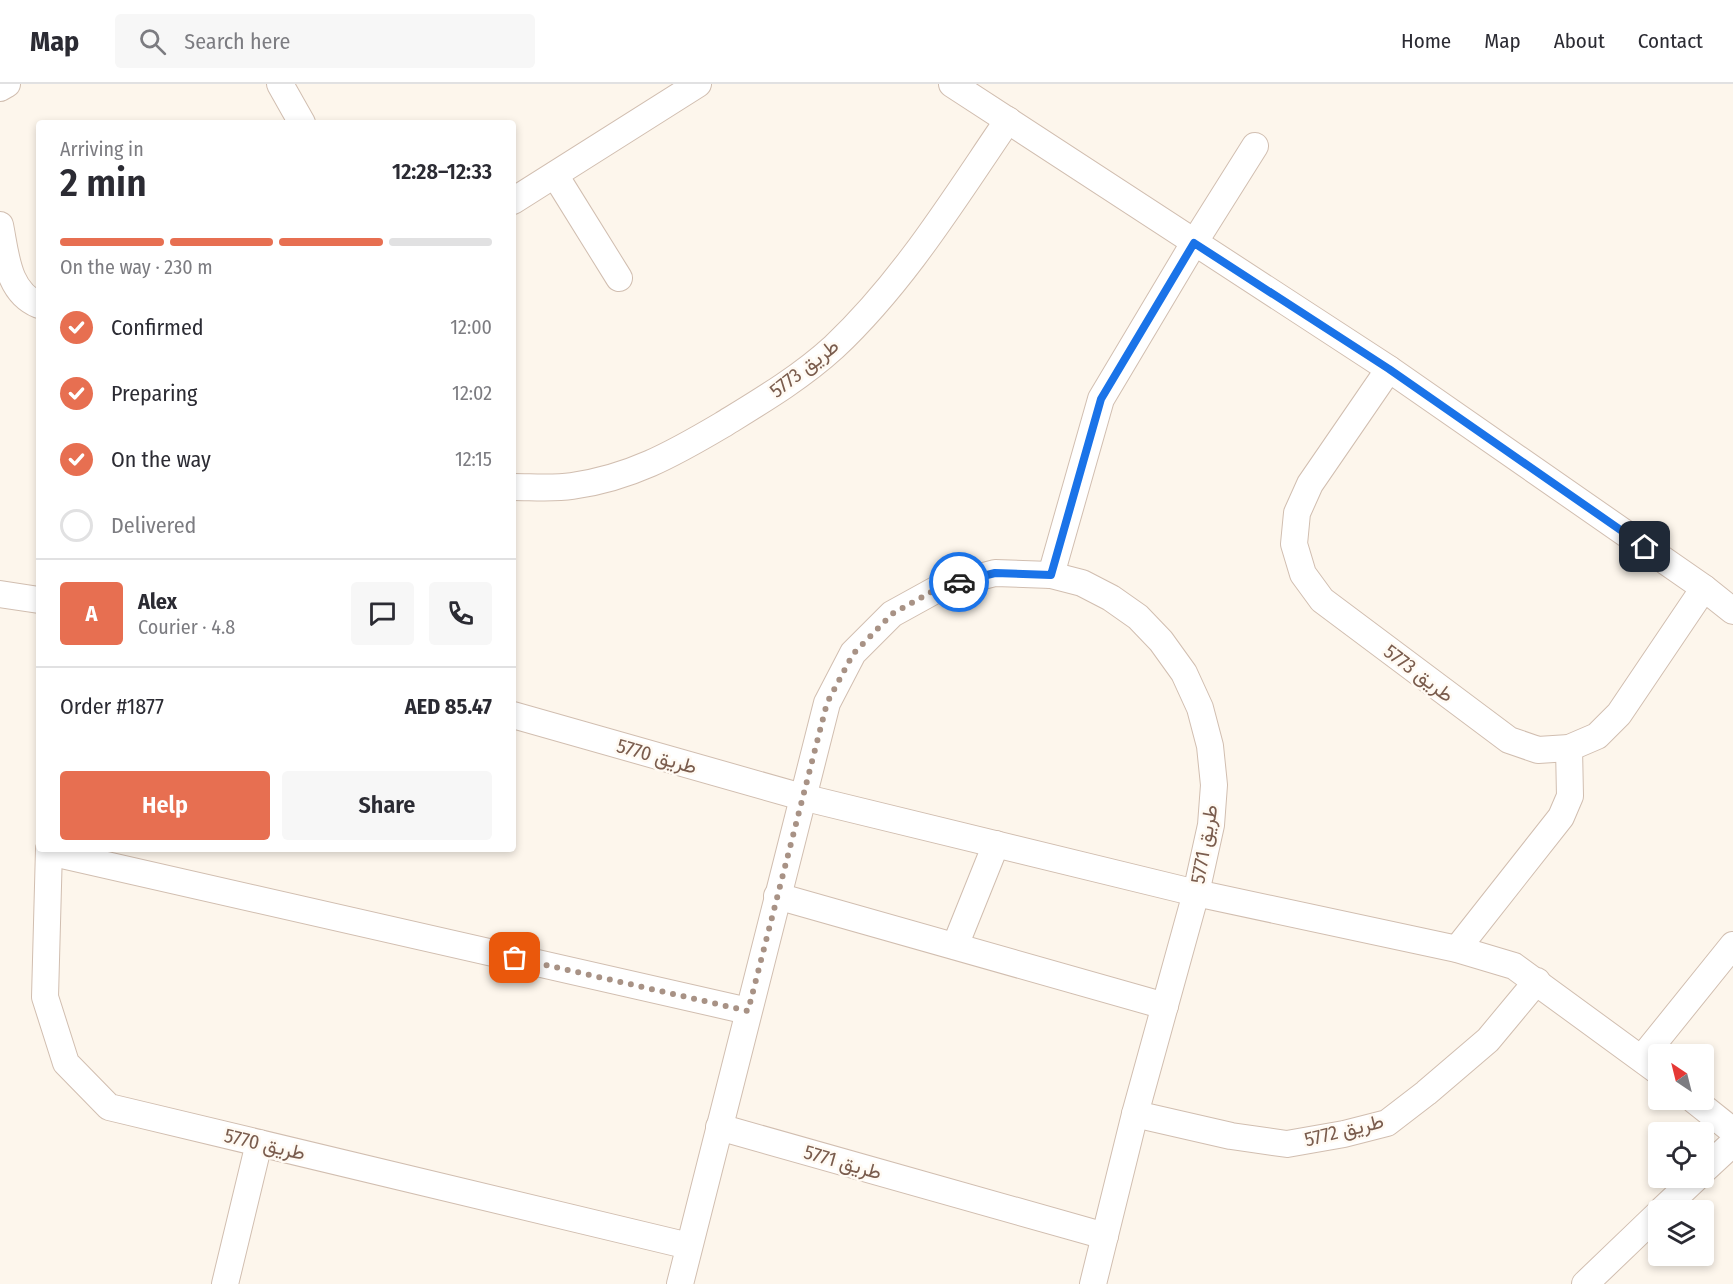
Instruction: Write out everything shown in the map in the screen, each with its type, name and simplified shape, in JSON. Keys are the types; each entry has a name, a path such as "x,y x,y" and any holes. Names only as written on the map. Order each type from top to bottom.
{"street":[{"path":"0,88 7,84"},
{"path":"280,84 300,120"},
{"path":"516,199 698,84"},
{"path":"952,84 1389,369 1704,588 1733,611"},
{"name":"طريق 5773","path":"516,487 571,487 626,475 678,451 783,387 833,348 878,302 918,253 1008,120"},
{"path":"680,1284 827,703 853,654 892,614 940,587 995,573 1051,575 1101,399 1255,146"},
{"path":"555,175 619,278"},
{"path":"0,225 13,280 21,293 36,304"},
{"name":"طريق 5773","path":"1389,369 1310,484 1297,513 1294,544 1303,574 1322,600 1509,740 1538,750 1569,748 1597,736 1619,714 1704,588"},
{"name":"طريق 5771","path":"1051,575 1082,583 1111,598 1138,617 1161,640 1184,673 1200,708 1210,746 1214,785 1211,825 1196,892 1135,1114 1093,1284"},
{"path":"0,594 36,600"},
{"name":"طريق 5770","path":"516,716 802,797 1196,892"},
{"path":"1457,949 1561,816 1570,796 1569,748"},
{"path":"955,946 996,844"},
{"name":"طريق 5770","path":"49,852 45,997 66,1063 109,1107 689,1246"},
{"name":"طريق 5770","path":"58,852 748,1011"},
{"path":"1196,892 1457,949 1515,966 1648,1063"},
{"path":"777,896 1165,1006"},
{"path":"1665,1044 1733,945"},
{"name":"طريق 5772","path":"1135,1114 1231,1136 1287,1144 1344,1134 1387,1122 1426,1093 1488,1040 1537,981"},
{"path":"1707,1110 1733,1131"},
{"name":"طريق 5771","path":"719,1126 1105,1236"},
{"path":"225,1284 259,1143"},
{"path":"1714,1161 1733,1143"},
{"path":"1673,1200 1685,1188"},
{"path":"1585,1284 1648,1224"}],"way so far":[{"path":"515,958 748,1011 827,703 853,654 892,614 940,587 959,582"}],"route":[{"path":"959,582 995,573 1051,575 1101,399 1194,243 1389,369 1645,547"}]}
